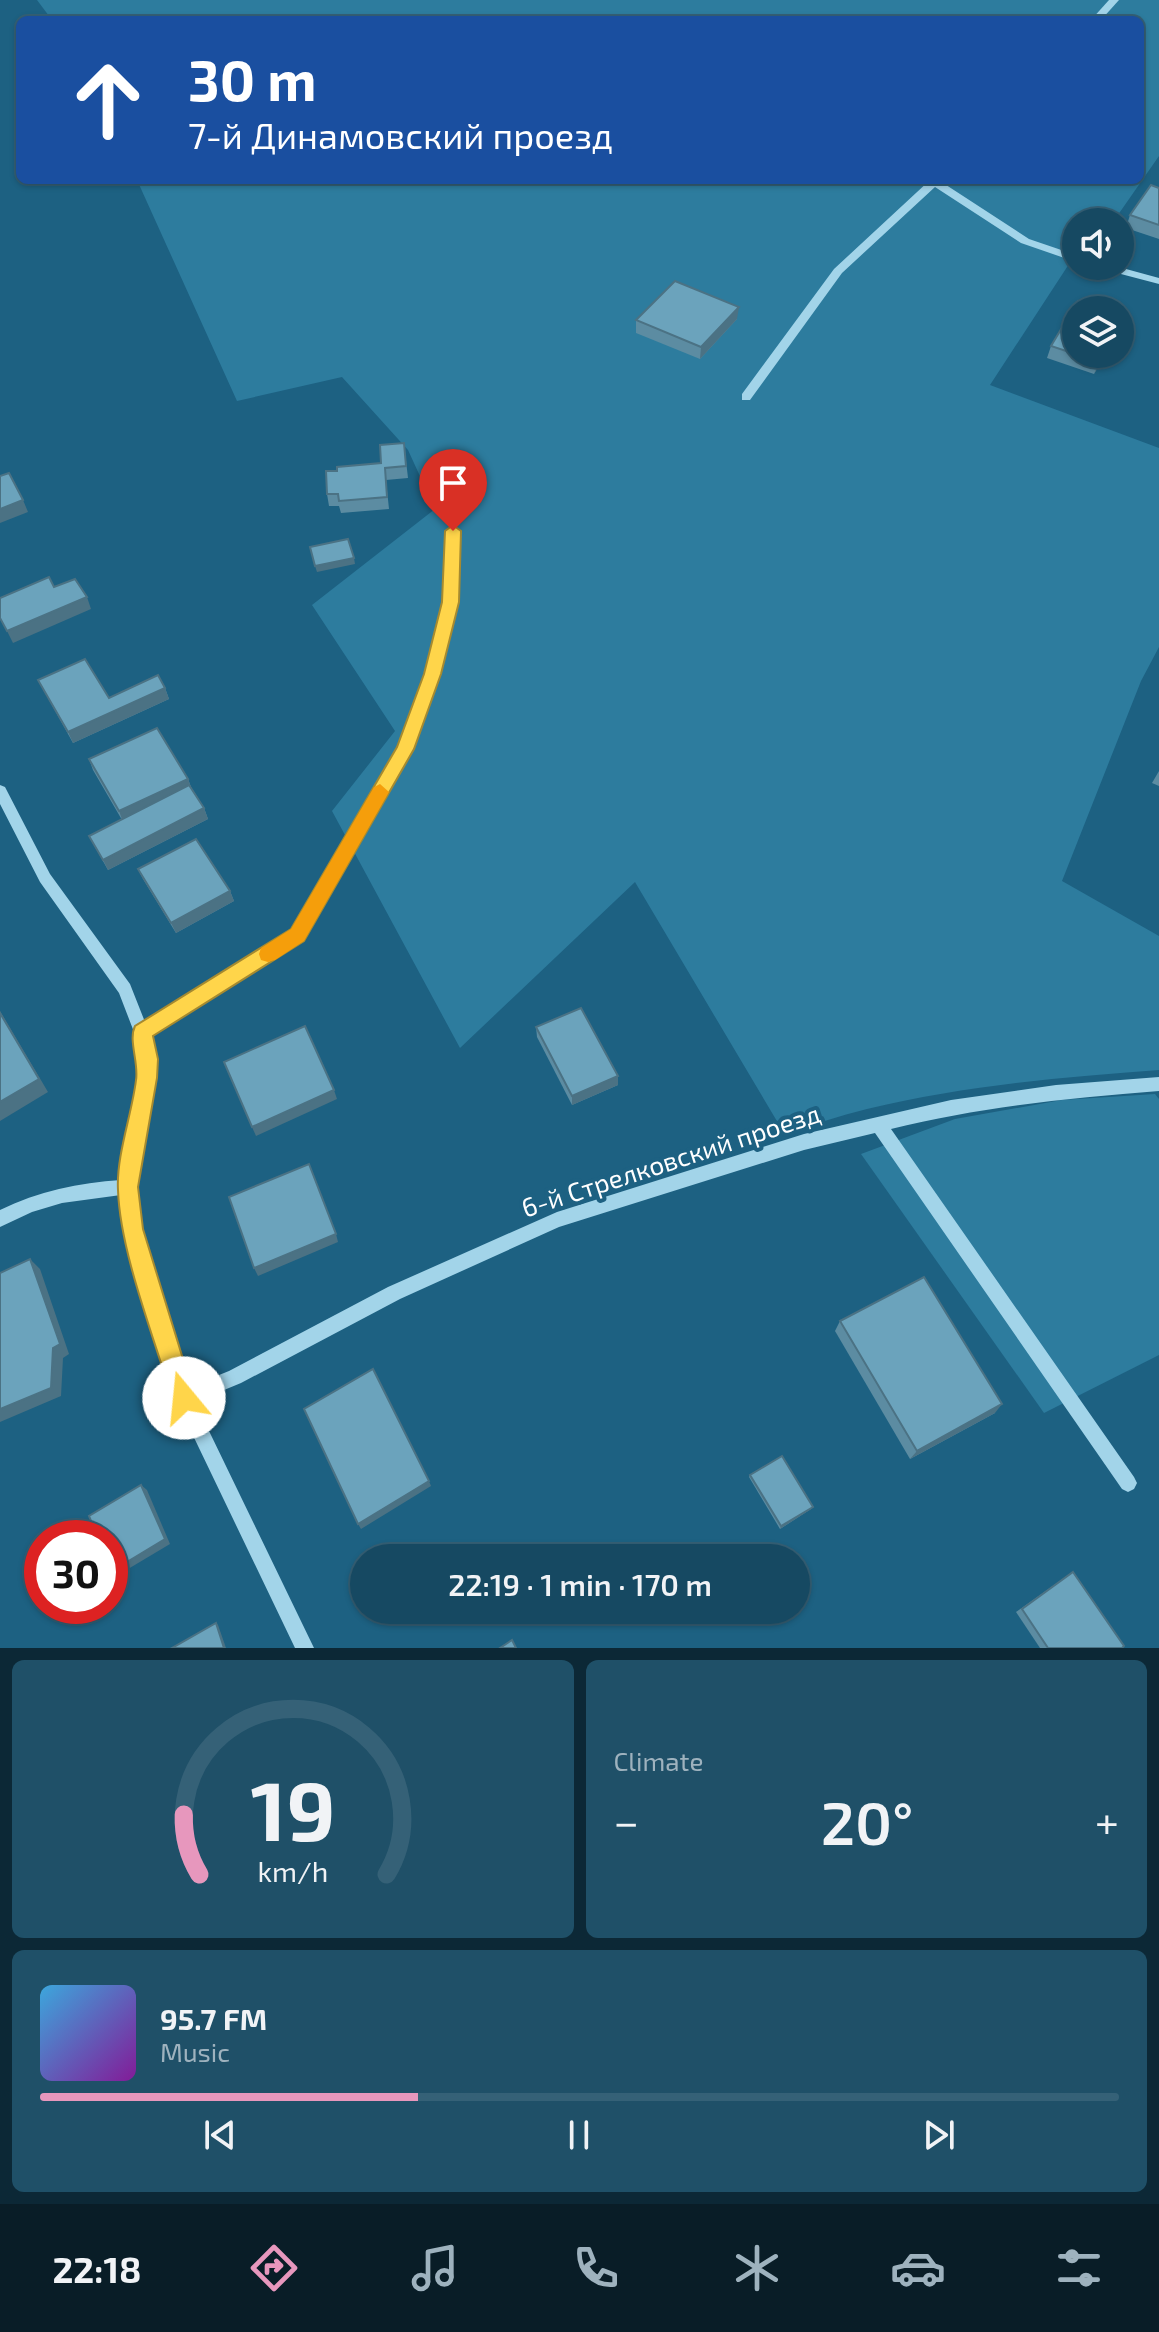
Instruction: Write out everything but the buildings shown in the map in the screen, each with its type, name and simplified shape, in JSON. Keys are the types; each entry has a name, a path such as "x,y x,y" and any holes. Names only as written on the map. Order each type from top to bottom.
{"street":[{"path":"1100,16 1114,0"},
{"path":"746,397 838,271 931,184"},
{"path":"940,184 1025,241 1062,254"},
{"path":"1134,274 1159,281"},
{"path":"142,1032 298,935 405,749 433,674 451,602 453,531"},
{"path":"0,791 45,878 125,989 142,1032 148,1059 146,1097 128,1187 132,1229 184,1398 305,1648"},
{"name":"6-й Стрелковский проезд","path":"184,1398 235,1377 394,1293 557,1220 804,1142 951,1107 1056,1092 1159,1084"},
{"path":"879,1125 1128,1483"},
{"path":"0,1219 31,1202 53,1196 128,1187"}],"shaded area":[{"path":"37,0 1159,0 1159,156 1144,178 1144,16 49,16"},
{"path":"139,184 1139,184 1123,208 1062,208 1062,275 990,385 1159,448 1159,647 1141,681 1062,881 1159,936 1159,1070 1049,1079 939,1094 867,1109 784,1133 635,882 460,1048 332,811 395,731 312,605 435,509 408,450 342,377 237,401"},
{"path":"1155,1094 1159,1099 1159,1355 1044,1413 861,1154 955,1119 1062,1100"}],"slow traffic":[{"path":"268,954 298,935 380,792"}],"route":[{"path":"184,1398 132,1229 128,1187 146,1097 148,1059 142,1032 298,935 405,749 433,674 451,602 453,531"}]}
